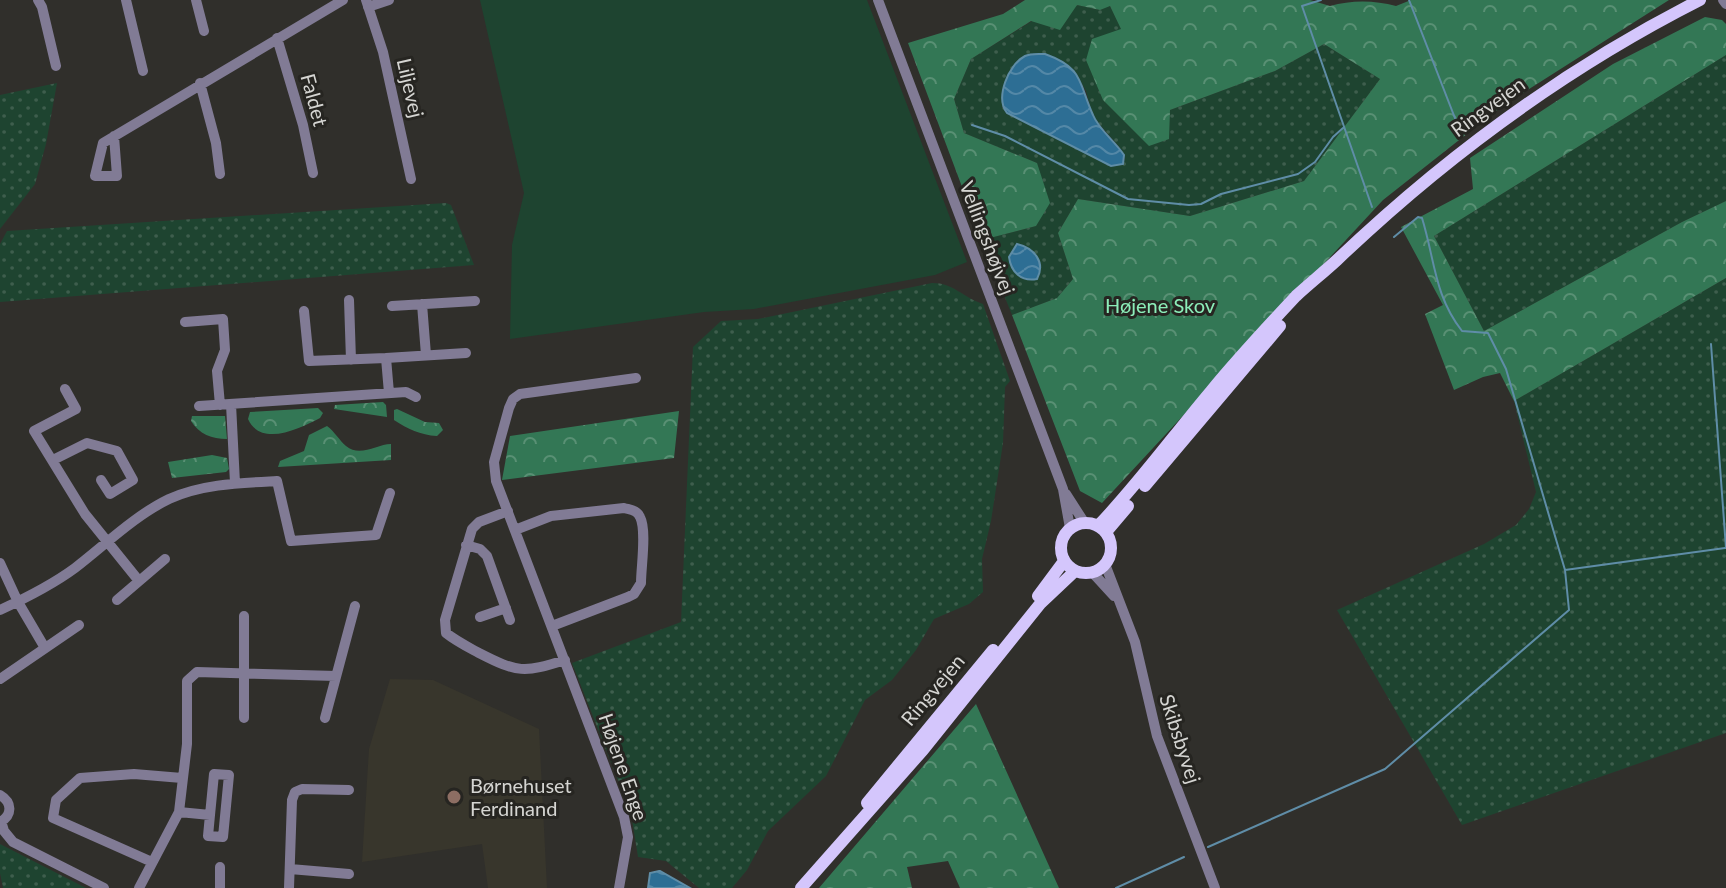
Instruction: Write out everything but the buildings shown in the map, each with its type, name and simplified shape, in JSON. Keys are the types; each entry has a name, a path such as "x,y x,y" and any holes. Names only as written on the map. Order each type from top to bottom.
{"main road":[{"name":"Ringvejen","path":"1102,529 1211,390 1299,294 1384,215 1458,153 1530,101 1610,49 1700,0"},
{"path":"1084,522 1102,529 1111,548 1105,564 1092,572 1075,571 1064,561 1061,546 1064,536 1070,528 1084,522"},
{"name":"Ringvejen","path":"801,888 916,741 1064,561"},
{"name":"Ringvejen","path":"835,847 923,750 1040,604 1075,571"}],"street":[{"path":"38,0 56,66"},
{"path":"126,0 143,71"},
{"path":"196,0 204,31"},
{"path":"114,136 343,0"},
{"name":"Liljevej","path":"389,0 367,4 383,52 411,179"},
{"name":"Vellingshøjvej","path":"878,0 1063,489 1070,528"},
{"name":"Faldet","path":"277,38 300,110 313,173"},
{"path":"200,83 216,143 220,174"},
{"path":"349,300 351,360"},
{"path":"392,306 475,301"},
{"path":"422,304 426,355"},
{"path":"304,311 309,361 466,353"},
{"path":"185,322 223,319 225,350 217,371 225,404 235,483"},
{"path":"386,358 389,393"},
{"name":"Højene Enge","path":"619,888 628,828 494,471 513,399 529,391 636,378"},
{"path":"65,389 76,409 34,431 85,514 139,581"},
{"path":"199,406 406,392 416,397"},
{"path":"53,460 87,443 117,451 133,480 110,494 101,480"},
{"path":"0,610 47,587 145,513 169,499 198,489 277,481 291,541 376,535 390,493"},
{"name":"Vellingshøjvej","path":"1063,489 1084,522"},
{"path":"515,530 551,516 624,508 639,515 642,533 641,583 638,590 628,597 552,626"},
{"path":"508,511 479,522 472,529 445,620 446,633 506,667 518,670 535,670 565,660"},
{"path":"466,545 483,551 487,556 510,620"},
{"path":"117,600 165,559"},
{"path":"0,563 45,648"},
{"name":"Skibsbyvej","path":"1105,564 1135,642 1157,736 1215,888"},
{"name":"Skibsbyvej","path":"1092,572 1118,600"},
{"path":"325,718 355,606"},
{"path":"480,617 506,608"},
{"path":"244,616 244,718"},
{"path":"0,679 79,625"},
{"path":"139,888 179,812 187,744 187,681 197,672 336,676"},
{"path":"152,862 53,818 56,800 80,778 134,774 182,778"},
{"path":"214,774 229,775 223,837 208,836 210,815 214,774"},
{"path":"289,888 292,800 295,792 302,789 349,790"},
{"path":"0,795 8,802 10,809 7,817 0,822 13,842 104,888"},
{"path":"179,812 210,815"},
{"path":"220,867 220,888"},
{"path":"290,869 349,874"}],"shaded area":[{"name":"Børnehuset Ferdinand","path":"390,679 433,680 539,729 547,888 488,888 482,844 362,862 369,749"}],"green space":[{"path":"480,0 867,0 967,262 935,275 754,309 704,312 510,339 512,245 524,193"},
{"name":"Højene Skov","path":"1025,0 1310,0 1330,6 1363,2 1396,6 1411,0 1669,0 1501,107 1383,200 1102,503 1080,491 1012,315 1057,298 1073,279 1058,233 1078,199 1190,216 1304,181 1380,79 1324,44 1275,71 1170,110 1169,139 1149,146 1103,100 1086,60 1092,39 1121,29 1110,6 1100,10 1077,5 1060,30 1031,21 971,59 954,99 964,133 1037,163 1050,203 1036,226 982,240 908,43 1003,14"},
{"path":"1077,5 1100,10 1109,5 1170,110 1275,71 1324,44 1380,79 1304,181 1190,216 1078,199 1058,233 1073,279 1057,298 1012,315 982,240 1036,226 1037,163 964,133 954,99 971,59 1032,21","holes":["1073,69 1086,91 1093,117 1120,148 1125,160 1111,166 1007,113 1002,107"]},
{"path":"1705,17 1722,20 1726,24 1726,55 1434,236 1484,331 1726,201 1726,278 1514,401 1500,373 1454,390 1425,314 1443,305 1401,227 1473,189 1470,158 1613,64"},
{"path":"1726,55 1726,201 1484,331 1434,236"},
{"path":"57,83 35,184 0,229 0,95"},
{"path":"451,205 474,265 0,302 0,244 7,231"},
{"path":"1726,278 1726,733 1462,825 1337,610 1484,544 1516,525 1529,509 1536,492 1514,401"},
{"path":"932,283 946,285 983,304 1010,381 1005,387 1003,443 982,559 983,592 969,604 934,619 916,650 892,680 865,700 826,776 768,831 747,870 732,888 699,888 666,861 638,857 631,813 572,663 681,622 693,347 721,321 758,319"},
{"path":"383,402 387,417 334,409 335,405"},
{"path":"318,408 323,413 320,418 282,433 262,432 254,428 248,419 250,412"},
{"path":"394,410 425,422 439,423 443,430 437,436 409,429 394,420"},
{"path":"679,411 674,458 502,480 510,436"},
{"path":"192,416 225,416 227,439 202,432 194,426"},
{"path":"327,426 344,444 357,451 391,444 391,460 278,467 280,461 304,451 309,435"},
{"path":"212,455 227,458 229,469 226,472 172,478 168,462"},
{"path":"976,704 1059,888 960,888 948,861 907,867 912,888 819,888"},
{"path":"0,844 86,888 3,888"}],"water":[{"path":"1045,54 1067,65 1078,77 1096,120 1124,155 1123,164 1111,166 1007,113 1002,99 1003,91 1013,67 1027,55"},
{"path":"1017,244 1037,257 1040,267 1037,279 1022,277 1012,267 1009,257"},
{"path":"659,871 690,888 648,888 650,873"}],"waterway":[{"path":"1321,0 1302,6 1372,207"},
{"path":"1409,0 1460,131"},
{"path":"972,125 1005,136 1128,199 1189,205 1298,174 1315,162 1343,128"},
{"path":"1208,847 1385,769 1569,610 1565,570 1506,369 1488,333 1462,331 1453,318 1440,290 1422,218 1418,217 1394,237"},
{"path":"1711,344 1726,548"},
{"path":"1565,570 1725,548"},
{"path":"1116,888 1184,857"}],"place":[{"name":"Børnehuset Ferdinand","path":"454,797"}]}
